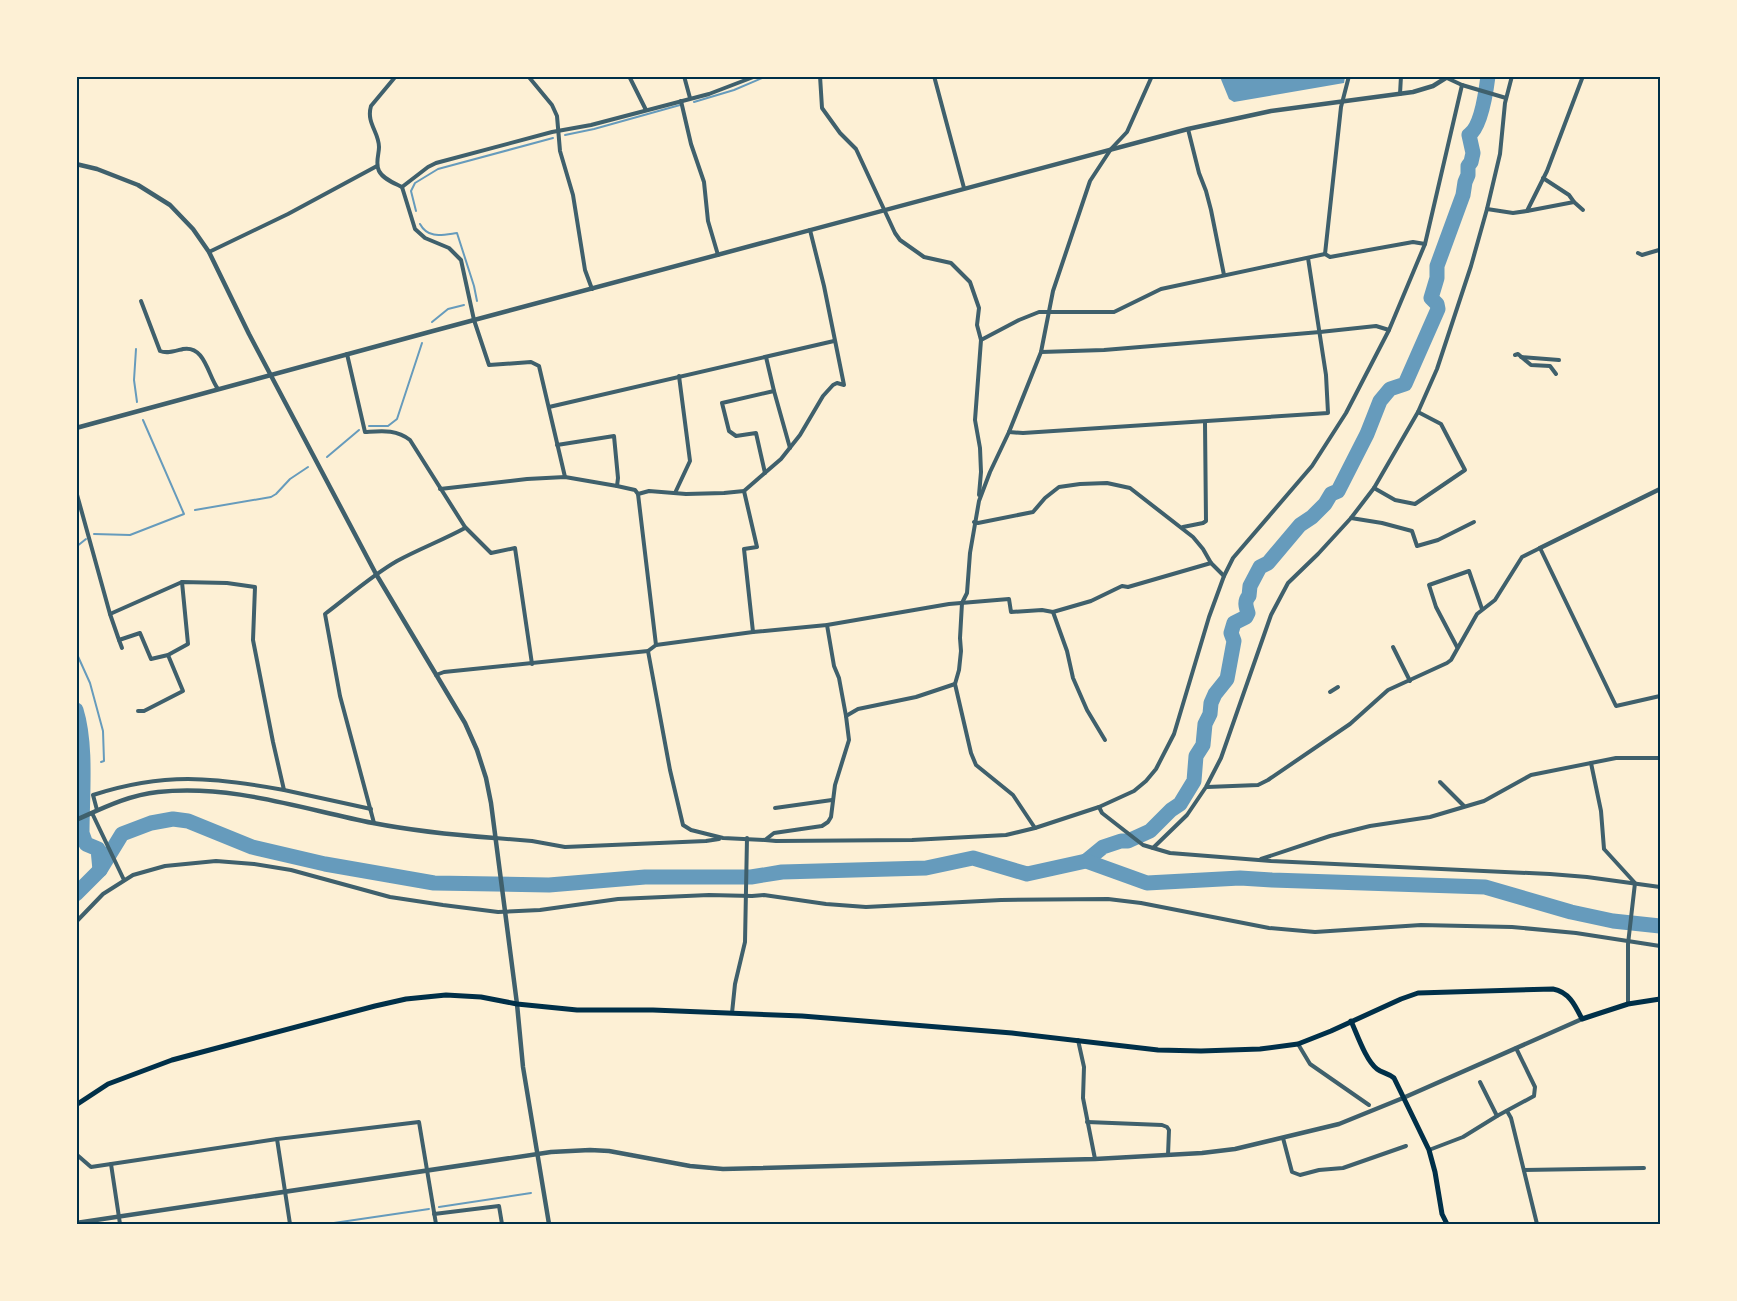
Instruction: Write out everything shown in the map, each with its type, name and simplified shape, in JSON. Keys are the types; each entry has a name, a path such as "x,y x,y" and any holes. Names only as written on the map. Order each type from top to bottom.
{"main road":[{"path":"76,1105 108,1084 171,1060 406,999 446,995 481,997 517,1004 577,1010 801,1016 1182,1051 1260,1049 1298,1044 1418,993 1562,991 1568,996 1582,1019 1628,1004 1660,999"},
{"path":"1351,1021 1370,1061 1378,1071 1394,1078 1429,1150 1442,1214 1447,1224"}],"street":[{"path":"396,76 371,106 370,124 379,144 377,166 387,180 402,187 415,229 425,238 449,248 461,260 474,320 489,365 531,362 539,366 565,477"},
{"path":"528,76 552,105 557,116 560,151 573,195 585,270 592,289"},
{"path":"629,76 646,110"},
{"path":"684,76 690,98"},
{"path":"402,187 428,166 436,163 724,90 756,76"},
{"path":"820,76 822,108 840,133 856,149 900,240 924,257 951,263 970,282 979,308 977,326 981,340 975,420 980,448 979,501"},
{"path":"934,76 964,188"},
{"path":"1035,828 1013,795 976,765 971,753 955,684 961,651 962,603 967,593 974,522 990,472 1009,432 1041,352 1053,291 1090,181 1112,148 1126,132 1152,76"},
{"path":"1325,254 1342,101 1348,76"},
{"path":"1400,94 1401,76"},
{"path":"1153,848 1186,815 1206,787 1221,758 1273,610 1288,583 1351,518 1374,488 1418,412 1437,369 1487,209 1500,154 1504,98 1512,76"},
{"path":"1527,211 1543,178 1583,76"},
{"path":"76,428 1188,129 1271,111 1400,94 1432,87 1448,77 1464,86 1504,98"},
{"path":"648,651 683,825 691,830 747,841 993,837 1035,828 1100,808 1134,792 1156,769 1174,734 1209,617 1233,558 1318,457 1347,412 1389,330 1425,244 1464,86"},
{"path":"681,101 691,144 704,182 708,221 718,255"},
{"path":"1188,129 1211,210 1224,275"},
{"path":"76,164 138,184 170,205 193,229 209,252 376,574 465,723 477,750 491,803 523,1067 549,1224"},
{"path":"209,252 288,214 377,166"},
{"path":"1543,178 1569,195 1583,210"},
{"path":"1487,209 1513,213 1574,202"},
{"path":"638,494 649,491 724,493 744,491 790,449 823,396 833,385 837,383 844,385 810,230"},
{"path":"981,340 1039,312 1114,312 1161,289 1224,275 1325,254 1330,257 1413,242 1425,244"},
{"path":"1638,253 1642,255 1660,251"},
{"path":"1009,432 1205,423 1328,413 1326,375 1308,258"},
{"path":"141,301 160,351 165,353 190,348 196,350 210,371 218,389"},
{"path":"1041,352 1104,350 1376,326 1389,330"},
{"path":"549,407 834,341"},
{"path":"347,354 365,432 394,431 410,440 465,528 491,553 515,548 532,664"},
{"path":"1515,355 1518,354 1531,365 1550,366 1556,374"},
{"path":"766,357 790,449"},
{"path":"1521,357 1559,360"},
{"path":"675,493 690,461 679,376"},
{"path":"765,473 756,433 736,436 729,431 723,403 774,391"},
{"path":"1374,488 1395,500 1415,504 1465,470 1442,424 1418,412"},
{"path":"1182,527 1206,521 1205,423"},
{"path":"557,445 614,436 617,486"},
{"path":"440,489 565,477 635,490 638,494 656,645"},
{"path":"974,522 1033,512 1059,486 1107,483 1130,488 1182,527 1203,549 1210,563 1224,576"},
{"path":"1206,787 1258,784 1268,780 1350,724 1388,690 1447,663 1451,660 1477,614 1495,600 1522,557 1660,489"},
{"path":"76,491 110,614 122,648"},
{"path":"744,491 757,547 744,549 753,632"},
{"path":"1351,518 1412,531 1417,546 1438,540 1474,522"},
{"path":"374,823 340,696 325,614 376,574 399,560 465,528"},
{"path":"1540,548 1616,706 1660,696"},
{"path":"436,675 444,672 648,651 656,645 827,625 949,604 1009,599 1011,612 1042,610 1053,612 1091,601 1122,586 1128,587 1210,563"},
{"path":"1457,648 1436,607 1429,585 1469,571 1482,609"},
{"path":"110,614 182,582 227,583 255,587 253,640 284,790"},
{"path":"119,640 140,633 151,659 168,655 188,644 182,582"},
{"path":"1053,612 1067,651 1073,678 1087,710 1105,740"},
{"path":"765,840 774,833 822,825 831,817 835,785 849,740 839,678 834,666 827,625"},
{"path":"1393,647 1410,681"},
{"path":"138,711 144,711 183,691 168,655"},
{"path":"846,716 858,709 916,697 955,684"},
{"path":"1330,692 1338,687"},
{"path":"1259,860 1330,836 1370,826 1430,817 1484,801 1531,775 1616,758 1660,758"},
{"path":"1591,763 1601,811 1604,849 1635,884 1629,939 1628,1004"},
{"path":"124,878 92,813 93,795 152,781 217,779 284,790 371,809"},
{"path":"1440,782 1464,806"},
{"path":"76,820 134,797 157,792 211,791 287,803 374,823 433,833 532,841 565,847 706,842 723,838"},
{"path":"775,808 832,800"},
{"path":"1100,808 1102,813 1143,845 1170,853 1259,860 1550,874 1660,887"},
{"path":"732,1013 735,984 745,942 747,841"},
{"path":"76,922 103,894 124,878 165,866 216,861 291,870 390,897 443,905 504,910 540,910 618,899 709,895 764,895 826,904 866,906 1001,900 1107,899 1141,903 1269,928 1314,933 1421,925 1478,926 1629,939 1660,946"},
{"path":"76,1223 571,1151 609,1151 690,1166 723,1169 1095,1159 1234,1149 1338,1124 1403,1098 1582,1019"},
{"path":"1078,1040 1084,1067 1083,1098 1095,1159"},
{"path":"1298,1044 1310,1064 1369,1105"},
{"path":"1429,1150 1463,1137 1534,1096 1535,1087 1516,1048"},
{"path":"1480,1082 1497,1116"},
{"path":"1508,1111 1537,1224"},
{"path":"76,1154 91,1167 277,1139 419,1122 436,1224"},
{"path":"1087,1122 1167,1127 1169,1130 1168,1155"},
{"path":"1283,1138 1292,1172 1300,1175 1319,1170 1343,1168 1406,1146"},
{"path":"277,1139 290,1224"},
{"path":"111,1164 120,1224"},
{"path":"1524,1170 1644,1168"},
{"path":"434,1214 499,1206 502,1224"}],"water":[{"path":"1220,77 1345,77 1344,83 1234,102 1229,99"}],"waterway":[{"path":"694,102 734,90 767,76"},
{"path":"1086,861 1103,847 1128,841 1150,831 1180,804 1194,781 1196,756 1203,745 1205,724 1210,714 1211,703 1227,679 1234,641 1231,633 1234,623 1246,617 1248,613 1246,602 1250,586 1260,567 1268,563 1300,525 1325,504 1331,494 1338,491 1367,434 1380,401 1390,389 1405,384 1438,309 1437,304 1431,298 1437,278 1437,266 1463,195 1468,166 1473,153 1469,135 1480,117 1488,76"},
{"path":"565,135 680,105"},
{"path":"416,211 411,191 415,183 438,169 553,138"},
{"path":"420,224 431,234 457,233 477,301"},
{"path":"432,322 448,309 464,305"},
{"path":"369,426 388,426 397,419 422,343"},
{"path":"136,349 134,380 137,402"},
{"path":"94,534 130,535 184,514 143,420"},
{"path":"327,457 359,430"},
{"path":"195,510 271,497 290,479 308,467"},
{"path":"76,547 86,539"},
{"path":"76,652 90,683 103,731 104,761 101,762"},
{"path":"76,710 83,755 82,833 86,844 98,849 100,870"},
{"path":"83,763 89,763"},
{"path":"76,894 100,870 122,834 151,823 173,819 188,821 252,847 325,864 434,883 549,885 645,877 751,877 782,872 926,868 973,858 1027,874 1086,861 1147,883 1240,878 1485,887 1571,912 1613,921 1660,926"},
{"path":"439,1207 531,1193"},
{"path":"327,1224 429,1209"}]}
